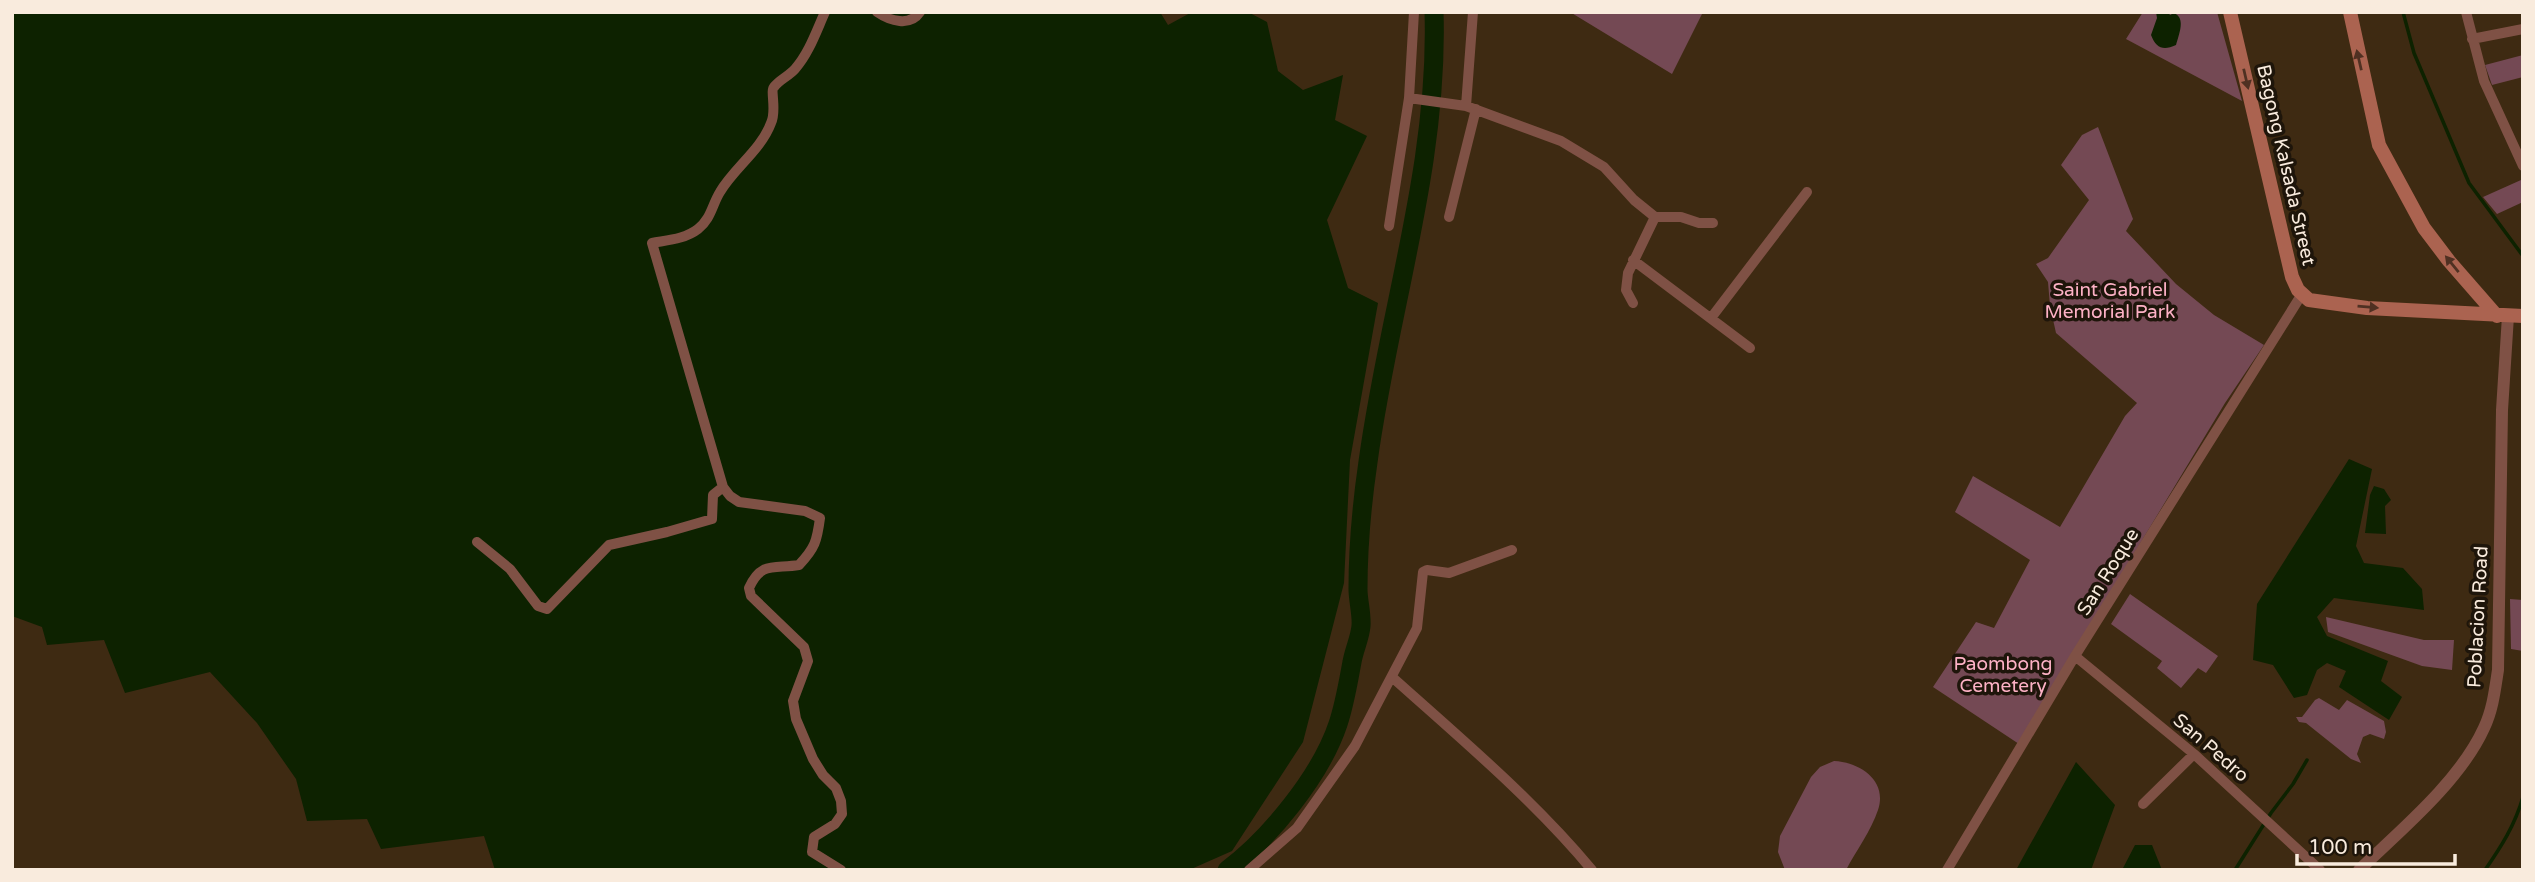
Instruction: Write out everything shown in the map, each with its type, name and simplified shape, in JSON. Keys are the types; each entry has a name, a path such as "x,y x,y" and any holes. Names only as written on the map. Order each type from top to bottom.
{"main road":[{"name":"Bagong Kalsada Street","path":"2230,12 2292,277 2302,294 2309,300 2367,308 2509,316"},
{"path":"2350,12 2379,145 2424,228 2449,261 2509,316"}],"street":[{"path":"825,12 804,57 792,72 774,86 772,91 775,107 770,127 727,181 707,222 681,238 652,243 723,487 739,502 805,510 820,517 817,541 799,565 765,568 758,572 749,587 751,596 804,647 808,662 793,701 796,719 822,775 836,788 842,814 835,824 814,837 812,852 841,870"},
{"path":"877,12 902,22 915,19 920,12"},
{"path":"1389,226 1415,99 1414,12"},
{"path":"1449,217 1471,108 1472,12"},
{"path":"2466,12 2484,81 2523,166"},
{"path":"2472,39 2523,29"},
{"path":"1415,99 1471,108 1561,141 1604,167 1634,200 1655,217 1681,217 1699,223 1713,223"},
{"path":"1712,318 1807,192"},
{"path":"1633,303 1626,290 1628,273 1655,217"},
{"path":"1633,260 1750,348"},
{"name":"San Roque","path":"1947,870 2243,385 2302,294"},
{"name":"Poblacion Road","path":"2359,870 2425,807 2451,777 2472,750 2492,706 2498,670 2502,410 2509,316"},
{"path":"477,542 510,569 538,606 545,610 550,608 608,545 712,519 711,500 723,487"},
{"path":"1249,870 1288,838 1355,746 1417,628 1423,572 1427,570 1449,573 1512,550"},
{"name":"San Pedro","path":"2076,656 2194,754 2320,870"},
{"path":"1391,677 1478,754 1567,840 1592,870"},
{"path":"2143,804 2194,754"}],"green space":[{"path":"1570,12 1703,12 1672,74"},
{"path":"2143,12 2217,12 2242,101 2126,39"},
{"path":"2523,55 2523,77 2492,85 2485,65"},
{"path":"2098,127 2133,219 2126,231 2176,284 2214,315 2264,345 2225,403 2019,744 1933,687 1976,622 1994,628 2030,560 1955,512 1973,476 2060,527 2125,416 2137,403 2056,333 2048,282 2036,264 2048,258 2089,200 2061,165 2082,135"},
{"path":"2521,180 2523,202 2497,214 2483,197"},
{"path":"2130,594 2218,656 2206,673 2198,668 2181,688 2157,668 2162,661 2111,624"},
{"path":"2510,599 2523,600 2523,651 2511,649"},
{"path":"2326,617 2424,640 2454,640 2452,670 2422,666 2328,632"},
{"path":"2319,698 2339,710 2347,700 2384,721 2384,739 2370,734 2363,737 2357,754 2361,763 2351,759 2306,723 2299,722 2296,717 2302,717"},
{"path":"1834,761 1862,769 1875,782 1880,799 1875,818 1846,870 1785,870 1778,852 1780,836 1811,777 1820,767"}],"shaded area":[{"path":"12,12 1160,12 1168,25 1192,12 1248,12 1267,22 1278,71 1303,90 1343,75 1335,120 1367,136 1327,220 1348,288 1378,303 1350,460 1344,583 1303,742 1232,851 1189,870 495,870 484,836 381,849 367,819 307,821 296,779 257,723 210,672 125,693 104,640 47,645 42,627 12,616"},
{"path":"2156,12 2178,15 2181,27 2176,45 2160,47 2153,39 2151,35 2157,18"},
{"path":"2349,459 2372,469 2356,546 2364,563 2403,568 2422,589 2424,610 2334,598 2317,617 2327,636 2388,661 2381,681 2402,697 2389,720 2339,687 2346,671 2327,663 2317,670 2307,695 2294,698 2273,665 2253,660 2257,604"},
{"path":"2374,486 2384,489 2391,500 2385,506 2386,534 2365,533 2370,495"},
{"path":"2076,762 2115,805 2091,870 2016,870"},
{"path":"2135,845 2152,845 2162,870 2122,870"}],"waterway":[{"path":"1227,870 1277,823 1307,784 1330,744 1344,701 1361,626 1359,557 1368,462 1421,182 1429,126 1434,12"},
{"path":"2403,12 2414,53 2469,183 2523,256"},
{"path":"2235,870 2307,760"},
{"path":"2485,870 2507,835 2523,797"}],"park label":[{"name":"Saint Gabriel Memorial Park","path":"2110,301"},
{"name":"Paombong Cemetery","path":"2003,675"}]}
